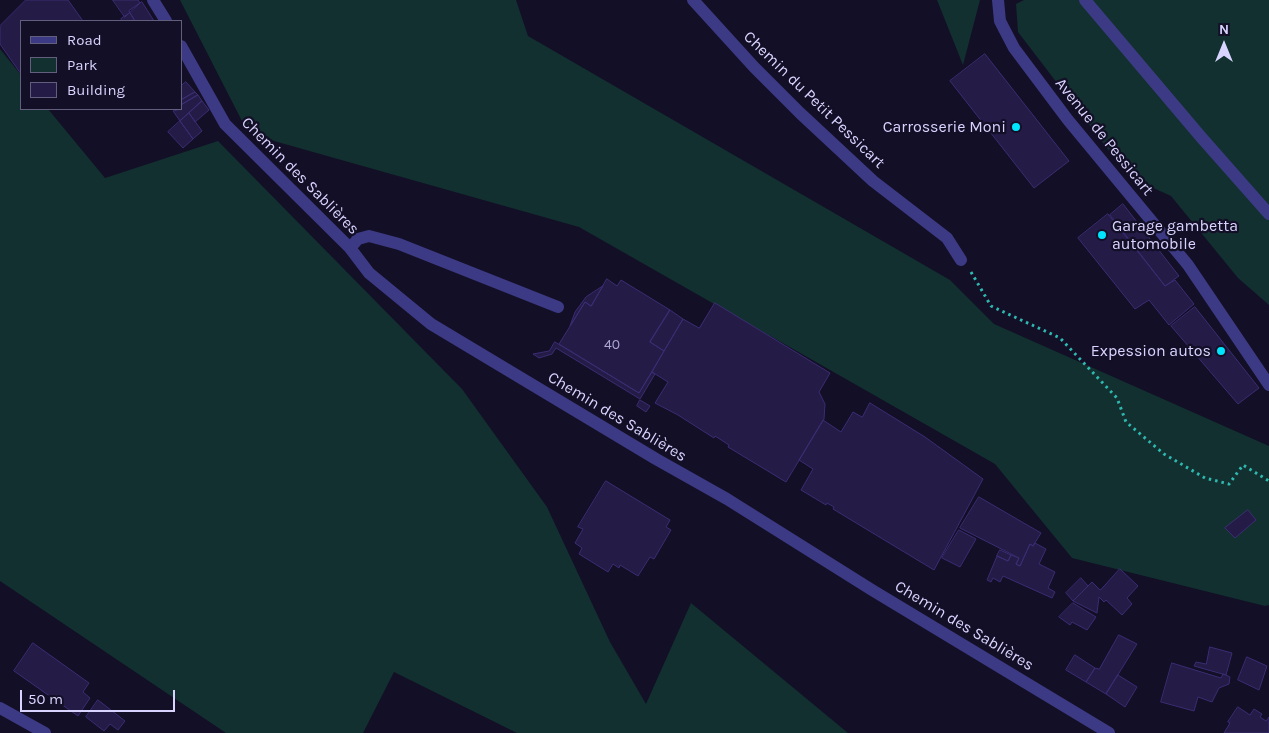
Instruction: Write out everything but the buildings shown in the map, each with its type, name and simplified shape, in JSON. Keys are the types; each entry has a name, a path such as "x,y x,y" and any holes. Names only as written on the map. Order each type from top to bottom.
{"street":[{"path":"153,0 165,20"},
{"name":"Chemin du Petit Pessicart","path":"693,0 754,67 800,113 874,181 947,238 961,260"},
{"name":"Avenue de Pessicart","path":"998,0 1000,21 1014,48 1068,120 1188,265 1255,367 1269,385"},
{"path":"1085,0 1269,214"},
{"name":"Chemin des Sablières","path":"182,48 225,124 350,248 369,273 431,324 647,454 728,499 872,590 1109,733"},
{"path":"350,248 358,240 369,236 399,244 558,307"},
{"path":"0,708 45,733"}],"path":[{"path":"961,260 991,306 1060,338 1117,398 1126,422 1164,454 1205,478 1230,484 1243,465 1269,481"}],"green space":[{"path":"180,0 516,0 528,36 950,280 994,324 1269,446 1269,605 1265,606 1072,558 995,464 579,227 274,141 243,123"},
{"path":"937,0 980,0 963,65"},
{"path":"1024,0 1269,0 1269,305 1238,278 1171,196 1129,177 1018,32 1016,4"},
{"path":"0,49 20,74 20,110 49,110 105,178 218,141 462,389 547,507 610,642 646,704 691,603 848,733 517,733 394,672 363,733 226,733 0,581"}],"place":[{"name":"Carrosserie Moni","path":"1016,127"},
{"name":"Garage gambetta automobile","path":"1102,235"},
{"name":"Expession autos","path":"1221,351"}]}
